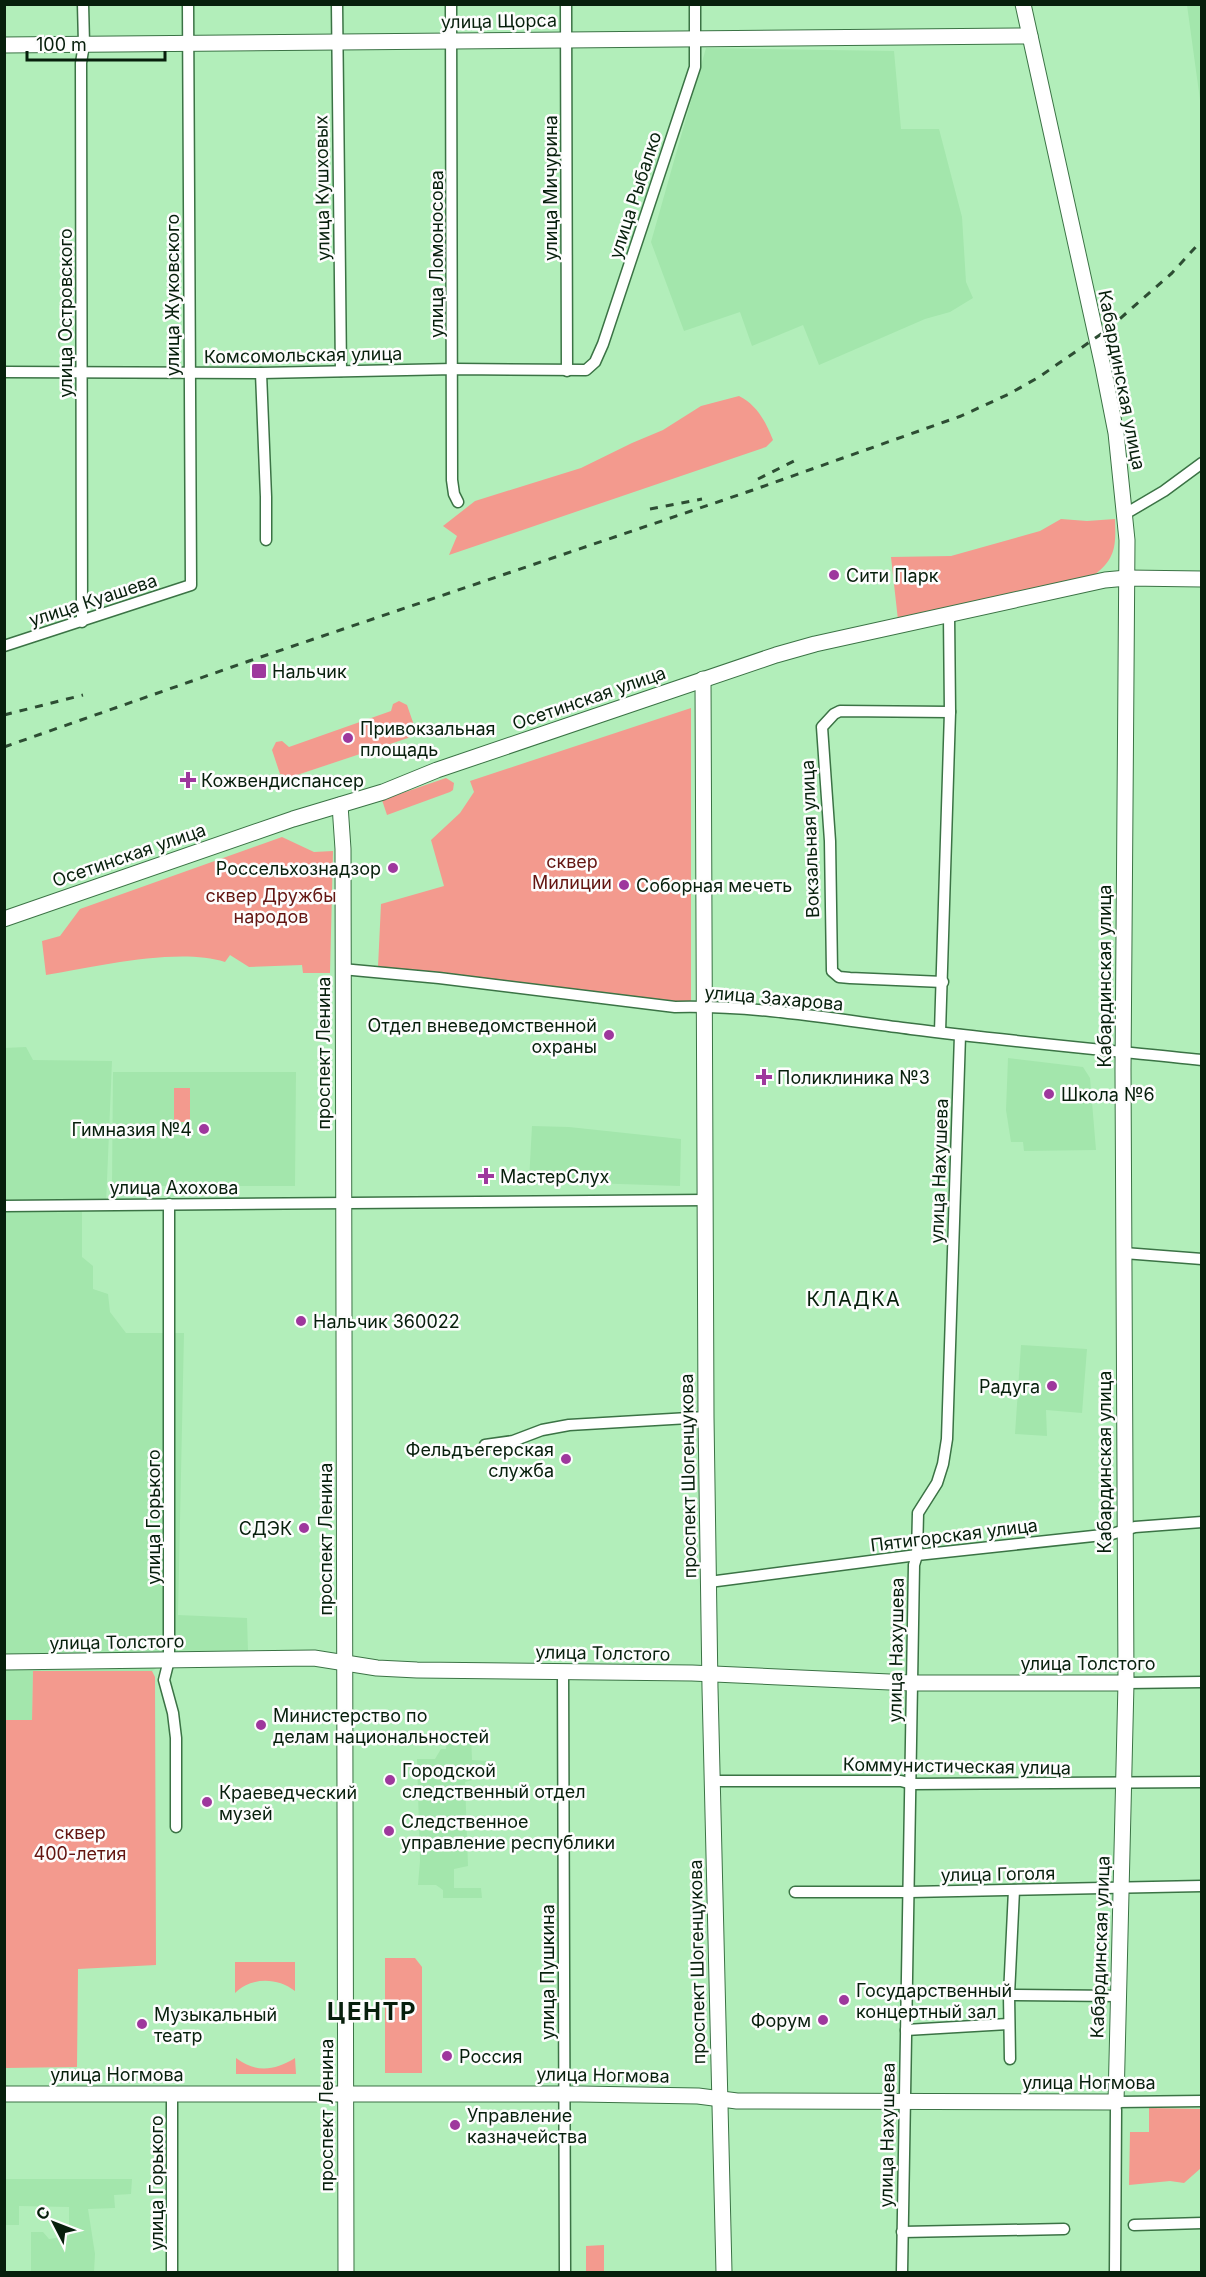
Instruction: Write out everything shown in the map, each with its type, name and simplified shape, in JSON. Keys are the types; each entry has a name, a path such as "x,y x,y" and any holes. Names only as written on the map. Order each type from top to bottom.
{"main road":[{"name":"Кабардинская улица","path":"1023,4 1103,367 1116,433 1125,514 1123,1052 1126,1683 1116,2106"},
{"name":"улица Щорса","path":"4,45 1030,36"},
{"name":"Осетинская улица","path":"4,919 293,819 383,792 436,770 815,644 1105,580 1202,579"},
{"name":"проспект Шогенцукова","path":"703,680 706,1417 724,2272"},
{"name":"проспект Ленина","path":"340,805 343,849 346,2272"},
{"name":"улица Толстого","path":"4,1662 314,1658 344,1664 417,1670 710,1674 912,1683 1126,1683"},
{"name":"улица Ногмова","path":"4,2094 172,2092 564,2094 698,2096 737,2101 1116,2106"}],"street":[{"name":"улица Островского","path":"82,622 81,63 84,44 83,4"},
{"name":"улица Жуковского","path":"188,4 191,585"},
{"name":"улица Кушховых","path":"337,4 341,371"},
{"name":"улица Ломоносова","path":"452,4 454,369 452,480 458,502"},
{"name":"улица Мичурина","path":"566,4 567,371"},
{"name":"улица Рыбалко","path":"567,371 582,371 590,368 603,344 695,67 695,4"},
{"name":"Комсомольская улица","path":"4,372 261,373 454,369 567,371"},
{"path":"261,373 266,540"},
{"path":"1125,514 1164,491 1202,463"},
{"name":"улица Куашева","path":"4,646 191,585"},
{"path":"940,1032 950,712 949,615"},
{"name":"Вокзальная улица","path":"943,982 839,977 832,970 830,841 822,727 840,711 950,712"},
{"name":"улица Захарова","path":"342,969 439,978 675,1007 706,1007 810,1016 960,1035 1202,1060"},
{"name":"улица Нахушева","path":"902,2272 903,2103 912,1784 914,1565 917,1555 918,1513 937,1483 947,1439 960,1035"},
{"name":"улица Ахохова","path":"4,1206 705,1200"},
{"name":"улица Горького","path":"169,1204 169,1660 164,1680 173,1713 176,1738 176,1827"},
{"path":"1124,1253 1202,1259"},
{"path":"485,1445 513,1441 542,1430 569,1425 706,1417"},
{"name":"Пятигорская улица","path":"709,1582 917,1555 1103,1535 1124,1529 1202,1522"},
{"name":"улица Пушкина","path":"562,1672 565,2272"},
{"name":"улица Толстого","path":"1126,1683 1202,1682"},
{"name":"Коммунистическая улица","path":"713,1781 901,1781 912,1784 1202,1782"},
{"name":"улица Гоголя","path":"795,1892 1202,1886"},
{"path":"1010,2059 1008,2024 1014,1890"},
{"path":"1009,1995 1118,1996"},
{"path":"906,2030 1008,2024"},
{"name":"улица Горького","path":"172,2092 172,2272"},
{"name":"улица Ногмова","path":"1116,2106 1202,2101"},
{"name":"Кабардинская улица","path":"1115,2272 1116,2106"},
{"path":"1134,2225 1202,2223"},
{"path":"902,2232 1064,2229"}],"shaded area":[{"path":"1187,5 1201,5 1201,107"},
{"path":"706,48 894,51 901,129 939,129 962,217 966,282 973,298 950,312 925,319 819,365 803,325 752,346 740,312 684,331 651,242"},
{"path":"26,1047 33,1060 112,1061 106,1204 82,1205 82,1257 93,1266 93,1289 108,1294 110,1312 126,1333 184,1333 178,1615 247,1618 248,1651 184,1651 152,1671 33,1671 32,1720 5,1720 4,1048"},
{"name":"Школа №6","path":"1008,1058 1083,1067 1090,1078 1096,1150 1024,1151 1023,1142 1011,1142 1006,1110"},
{"name":"Гимназия №4","path":"113,1072 296,1072 295,1186 112,1186"},
{"path":"532,1126 569,1127 681,1139 680,1186 529,1181"},
{"name":"Радуга","path":"1021,1345 1087,1349 1082,1413 1046,1410 1047,1436 1015,1434"},
{"path":"446,1734 471,1734 472,1760 488,1761 488,1775 472,1775 472,1780 465,1782 468,1866 454,1869 454,1888 481,1888 482,1898 443,1898 443,1890 436,1885 418,1885 420,1861 417,1759 435,1759 441,1749 446,1749"},
{"path":"5,2179 132,2179 131,2194 114,2195 115,2208 88,2209 95,2254 94,2272 31,2272 31,2232 43,2232 49,2239 69,2236 69,2207 19,2206 19,2225 5,2225"}],"green space":[{"path":"739,396 756,409 767,427 773,440 766,447 449,555 457,536 443,526 475,501 581,468 663,430 701,406"},
{"path":"1061,519 1087,521 1115,519 1113,551 1106,564 1093,576 898,620 891,557 951,556 1040,531"},
{"path":"399,701 407,705 415,728 408,738 291,777 280,774 272,750 276,742 282,741 289,747 391,711 393,704"},
{"name":"сквер Милиции","path":"691,708 691,1004 378,967 381,904 444,886 431,840 460,813 474,792 470,781"},
{"path":"446,778 454,783 453,790 450,792 387,815 382,800"},
{"name":"сквер Дружбы народов","path":"282,837 314,852 333,851 330,973 303,973 302,965 249,967 230,955 225,962 206,958 160,957 46,975 42,941 60,936 80,909"},
{"path":"174,1088 190,1088 190,1122 174,1122"},
{"name":"сквер 400-летия","path":"33,1671 152,1671 155,1677 156,1965 78,1969 77,2067 5,2068 5,1720 32,1720"},
{"path":"385,1958 415,1958 422,1967 422,2073 385,2073"},
{"path":"235,1962 295,1962 295,1991 280,1983 264,1981 249,1984 235,1993"},
{"path":"236,2058 258,2068 272,2068 295,2058 296,2074 236,2074"},
{"path":"1149,2108 1201,2109 1201,2168 1184,2183 1170,2181 1129,2185 1130,2132 1149,2132"},
{"path":"604,2245 604,2272 586,2272 586,2246"}],"railway":[{"path":"4,747 249,661 753,490 961,416 1039,377 1107,330 1172,273 1202,240"},
{"path":"758,479 800,458"},
{"path":"650,509 702,499"},
{"path":"4,715 83,695"}],"place":[{"name":"Сити Парк","path":"834,575"},
{"name":"Нальчик","path":"259,671"},
{"name":"Привокзальная площадь","path":"348,738"},
{"name":"Кожвендиспансер","path":"188,780"},
{"name":"Россельхознадзор","path":"393,868"},
{"name":"Соборная мечеть","path":"624,885"},
{"name":"Отдел вневедомственной охраны","path":"609,1035"},
{"name":"Поликлиника №3","path":"764,1077"},
{"name":"Школа №6","path":"1049,1094"},
{"name":"Гимназия №4","path":"204,1129"},
{"name":"МастерСлух","path":"486,1176"},
{"name":"Нальчик 360022","path":"301,1321"},
{"name":"Радуга","path":"1052,1386"},
{"name":"Фельдъегерская служба","path":"566,1459"},
{"name":"СДЭК","path":"304,1528"},
{"name":"Министерство по делам национальностей","path":"261,1725"},
{"name":"Городской следственный отдел","path":"390,1780"},
{"name":"Краеведческий музей","path":"207,1802"},
{"name":"Следственное управление республики","path":"389,1831"},
{"name":"Государственный концертный зал","path":"844,2000"},
{"name":"Форум","path":"823,2020"},
{"name":"Музыкальный театр","path":"142,2024"},
{"name":"Россия","path":"447,2056"},
{"name":"Управление казначейства","path":"455,2125"}],"district":[{"name":"КЛАДКА","path":"854,1299"},
{"name":"ЦЕНТР","path":"372,2011"}]}
